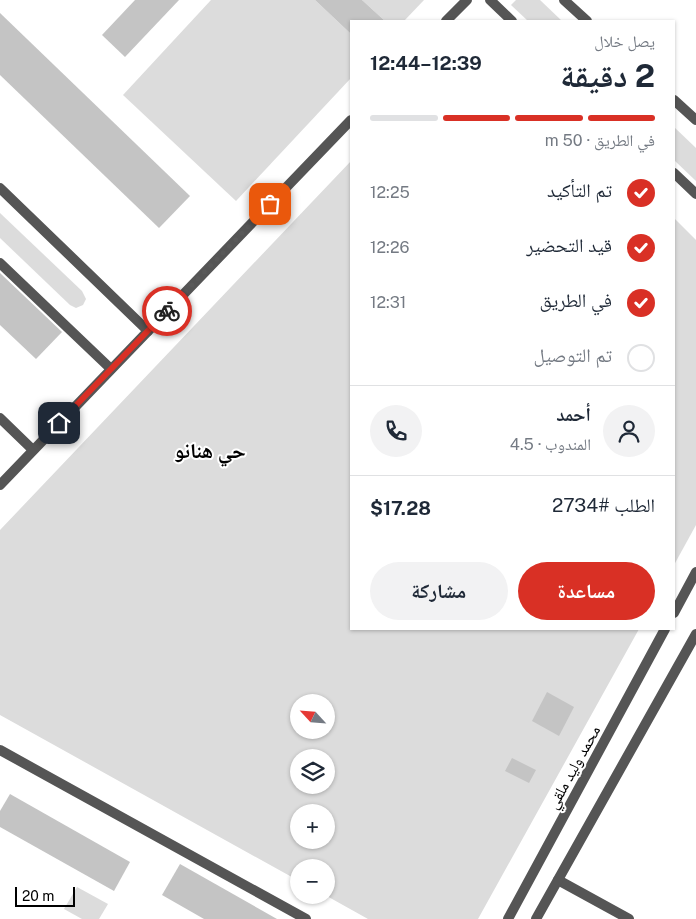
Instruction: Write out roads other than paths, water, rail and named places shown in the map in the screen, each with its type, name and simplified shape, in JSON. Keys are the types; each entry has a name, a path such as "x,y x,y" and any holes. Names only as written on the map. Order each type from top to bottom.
{"street":[{"path":"447,20 467,0"},
{"path":"490,0 511,20"},
{"path":"564,0 586,20"},
{"path":"675,101 696,120"},
{"path":"0,484 350,121"},
{"path":"675,174 696,194"},
{"path":"0,188 148,331"},
{"path":"0,263 111,369"},
{"path":"0,418 33,450"},
{"path":"675,611 696,572"},
{"name":"محمد وليد ملقي","path":"508,919 664,630"},
{"path":"536,919 696,634"},
{"path":"0,750 306,919"},
{"path":"558,880 629,919"}],"district":[{"name":"حي هنانو","path":"210,451"}]}
